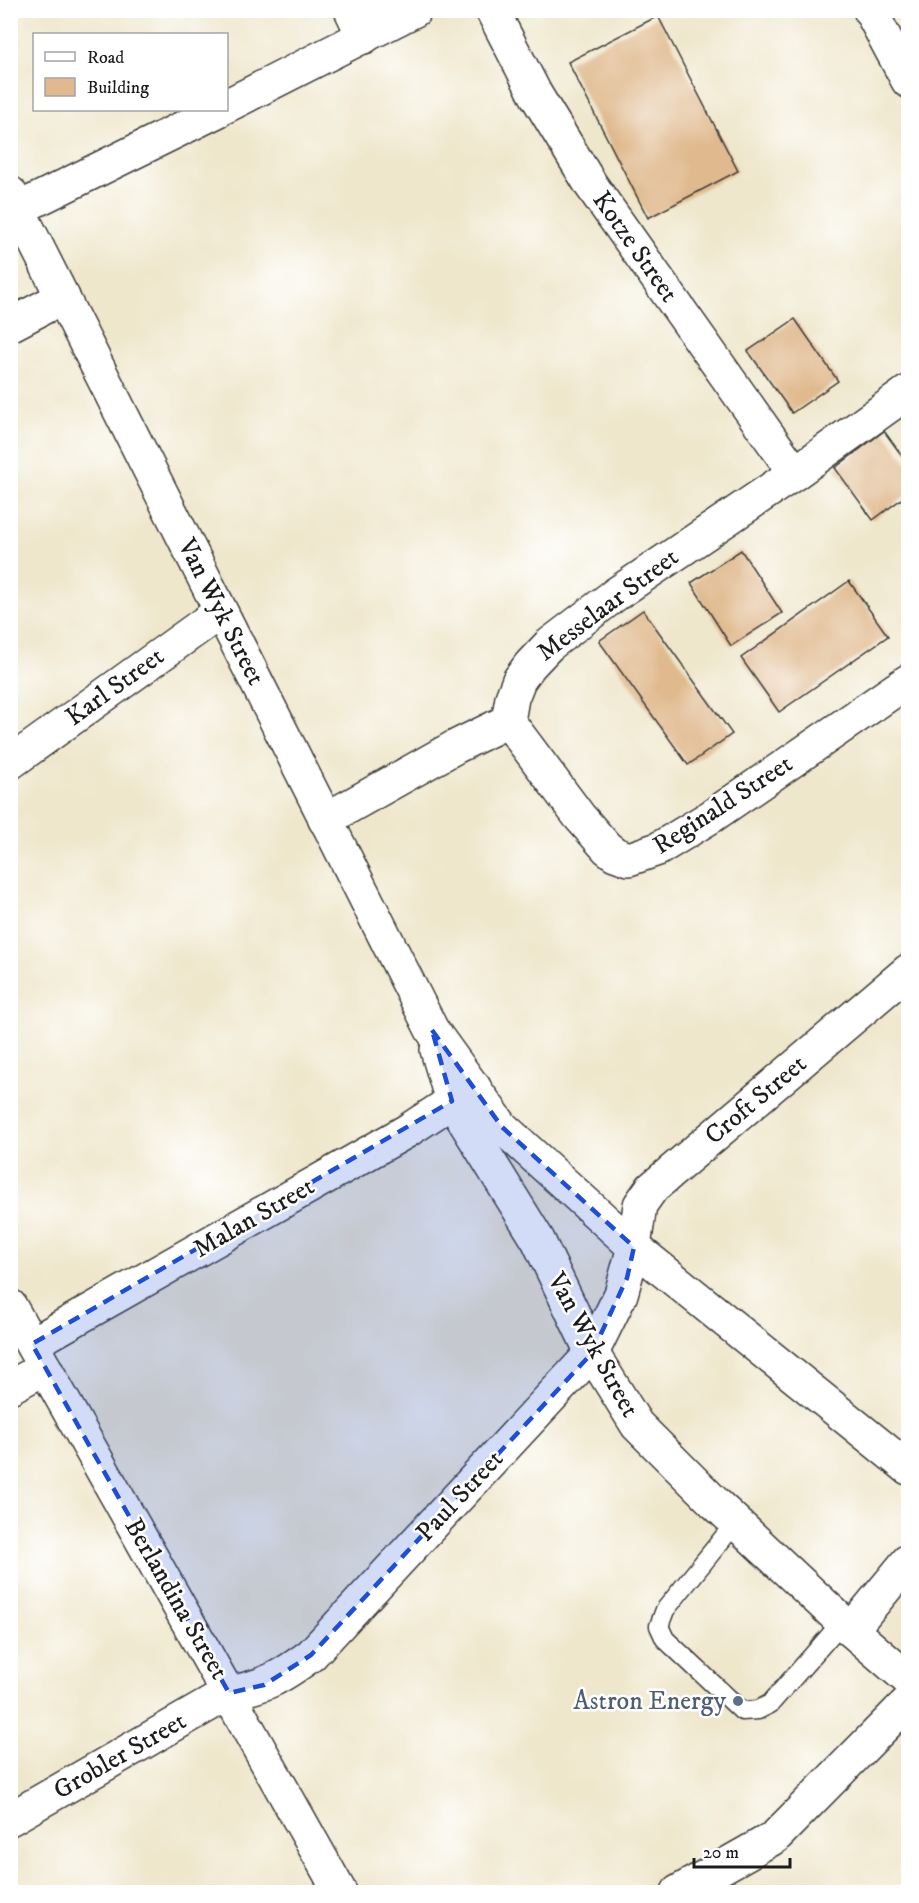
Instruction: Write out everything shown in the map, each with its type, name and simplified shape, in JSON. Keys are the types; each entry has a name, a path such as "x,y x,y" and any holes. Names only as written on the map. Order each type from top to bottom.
{"street":[{"path":"228,105 357,24 415,10"},
{"name":"Kotze Street","path":"492,10 536,95 591,185 795,473"},
{"path":"870,10 909,81"},
{"path":"16,212 217,111"},
{"name":"Van Wyk Street","path":"16,212 63,297 538,1240 592,1353 637,1425 846,1626 909,1679"},
{"path":"10,325 63,297"},
{"name":"Messelaar Street","path":"508,721 512,698 519,680 549,645 616,594 795,473 909,392"},
{"name":"Karl Street","path":"10,763 220,612"},
{"name":"Reginald Street","path":"508,721 579,816 607,848 629,860 658,849 704,822 909,681"},
{"path":"325,820 455,747 508,721"},
{"name":"Croft Street","path":"634,1246 640,1206 652,1188 909,971"},
{"name":"Van Wyk Street","path":"463,1094 634,1246 909,1468"},
{"name":"Malan Street","path":"10,1387 38,1356 397,1137 463,1094"},
{"name":"Paul Street","path":"229,1694 264,1685 283,1676 311,1655 592,1353 621,1294 634,1246"},
{"name":"Berlandina Street","path":"10,1306 340,1893"},
{"path":"846,1626 909,1561"},
{"name":"Grobler Street","path":"10,1819 229,1694"},
{"path":"678,1893 775,1837 909,1702"}],"lane":[{"path":"736,1522 665,1610 659,1626 665,1638 733,1703 742,1711 758,1710 770,1704 846,1626"}],"highlighted area":[{"path":"432,1030 502,1127 634,1247 627,1278 592,1353 311,1655 264,1685 229,1693 32,1344 452,1101"}],"building":[{"path":"658,16 738,171 648,218 568,62"},
{"path":"795,319 838,381 792,413 748,351"},
{"path":"884,431 908,464 908,494 873,520 835,468"},
{"path":"741,550 782,613 731,646 691,583"},
{"path":"849,581 888,636 779,712 741,658"},
{"path":"643,610 732,734 688,765 599,641"}],"place":[{"name":"Astron Energy","path":"738,1701"}]}
